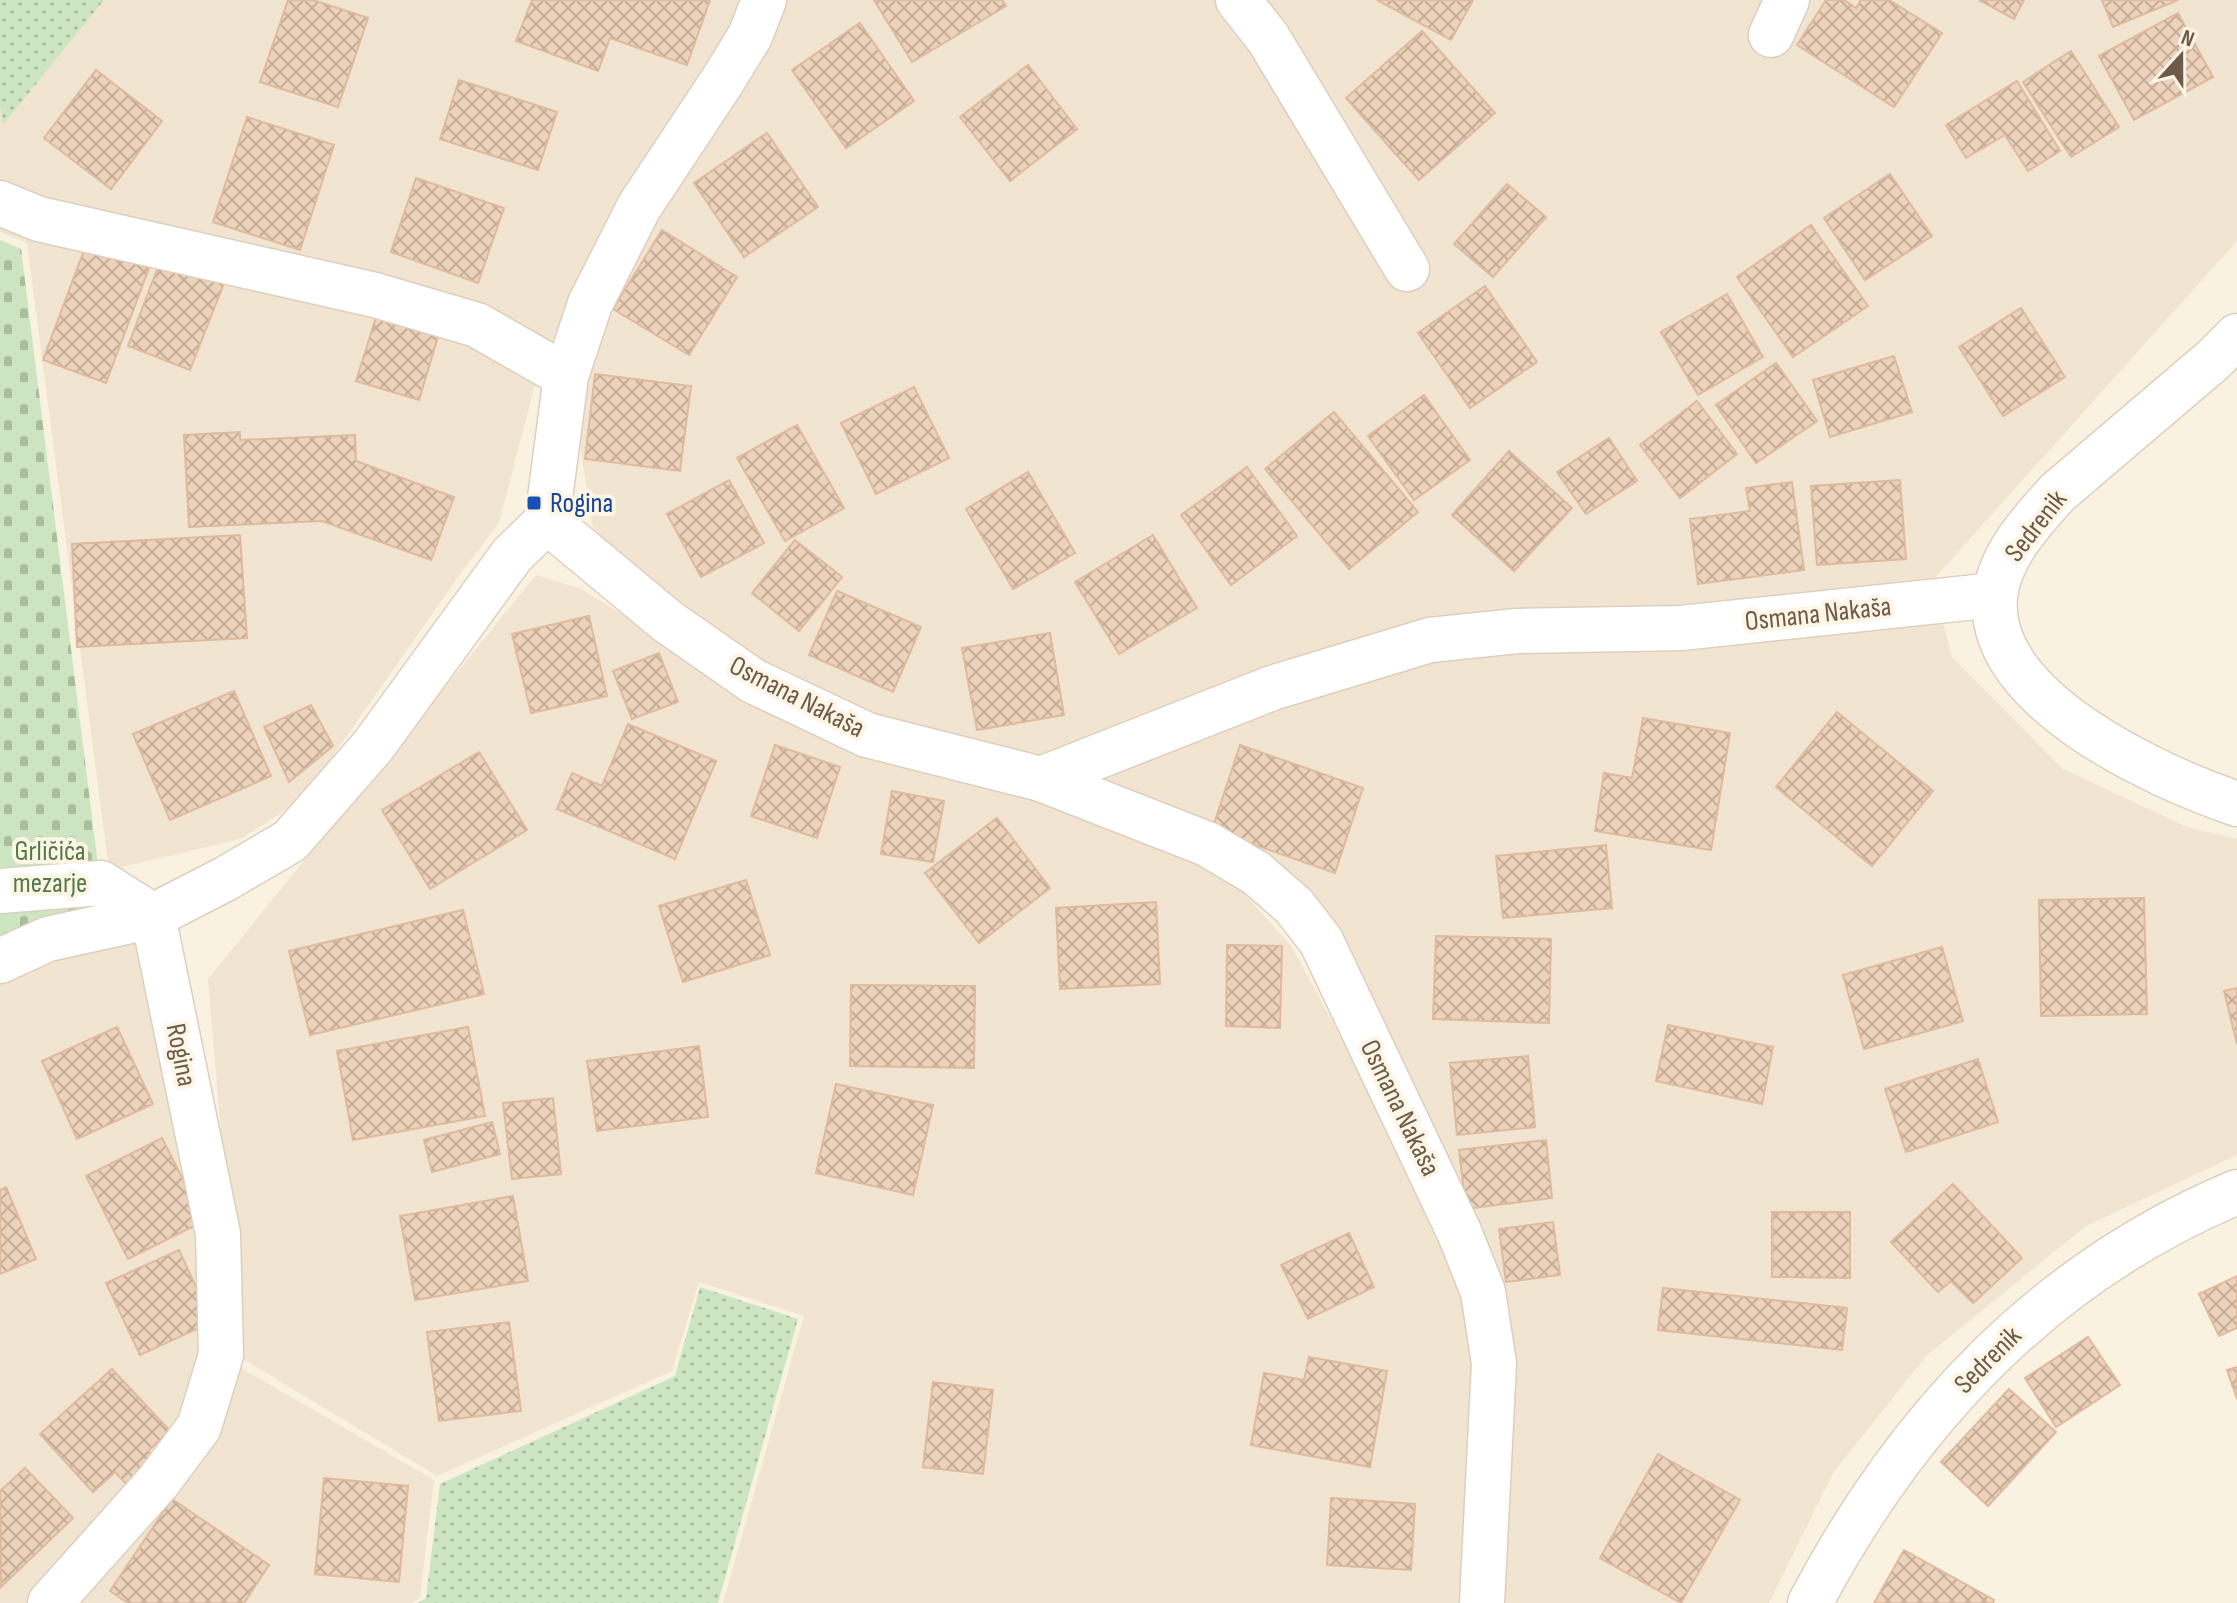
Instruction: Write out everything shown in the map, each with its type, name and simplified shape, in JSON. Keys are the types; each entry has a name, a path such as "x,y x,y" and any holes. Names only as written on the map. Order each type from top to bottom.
{"street":[{"path":"0,961 48,939 153,916 225,879 290,841 373,746 512,555 547,521 566,376 590,304 639,207 750,36 764,0"},
{"path":"1238,0 1268,38 1407,269"},
{"path":"0,203 39,219 375,295 477,325 566,376"},
{"name":"Sedrenik","path":"2237,336 2057,493 2025,531 2006,560 1995,595 1998,631 2013,663 2052,705 2098,740 2153,770 2237,804"},
{"name":"Osmana Nakaša","path":"547,521 667,621 753,681 867,735 1041,779 1207,844 1266,881 1294,906 1321,941 1460,1234 1483,1292 1494,1363 1482,1603"},
{"name":"Osmana Nakaša","path":"1041,779 1272,688 1430,640 1517,631 1681,628 1995,595"},
{"path":"0,891 101,883 153,916"},
{"name":"Rogina","path":"50,1603 158,1482 199,1427 221,1355 218,1234 153,916"},
{"name":"Sedrenik","path":"1810,1603 1836,1554 1894,1466 1992,1353 2056,1296 2120,1252 2186,1213 2237,1192"}],"shaded area":[{"path":"104,0 742,0 730,26 703,67 573,297 539,369 499,523 318,777 283,812 240,839 109,870 27,243 0,232 0,106 4,124"},
{"path":"784,0 2237,0 2237,241 1932,581 1952,657 2063,769 2187,827 2237,839 2237,1155 2086,1226 1926,1356 1833,1473 1769,1603 1495,1603 1504,1364 1299,897 868,725 756,668 676,605 593,528 576,420 595,327"},
{"path":"536,575 581,589 772,707 1170,846 1233,881 1292,947 1407,1160 1456,1262 1481,1366 1468,1603 723,1603 804,1316 699,1282 672,1371 437,1476 240,1357 208,979"},
{"path":"143,928 209,1236 215,1353 434,1480 420,1598 411,1603 0,1603 0,972"}],"green space":[{"path":"0,0 104,0 3,125 0,106"},
{"name":"Grličića mezarje","path":"0,240 21,249 102,897 0,943"},
{"path":"700,1287 798,1319 718,1603 418,1603 426,1598 440,1484 675,1376"}],"building":[{"path":"288,0 313,0 368,18 338,107 260,82"},
{"path":"532,0 710,0 687,65 610,38 598,71 516,41"},
{"path":"874,0 1002,0 1006,6 912,62"},
{"path":"1377,0 1473,0 1451,40"},
{"path":"1826,0 1844,0 1856,8 1861,0 1889,0 1942,33 1894,107 1797,45"},
{"path":"1979,0 2024,0 2014,19"},
{"path":"2102,0 2178,0 2113,27"},
{"path":"2178,13 2213,77 2134,120 2099,56"},
{"path":"860,23 914,101 846,148 792,70"},
{"path":"1422,31 1495,113 1419,180 1346,98"},
{"path":"2071,51 2119,127 2071,157 2023,82"},
{"path":"1028,65 1077,129 1010,181 960,117"},
{"path":"96,70 162,121 111,189 44,138"},
{"path":"459,80 557,112 538,170 440,139"},
{"path":"2017,81 2060,151 2028,171 2005,135 1966,158 1946,125"},
{"path":"247,117 334,145 300,250 213,222"},
{"path":"767,133 818,207 744,257 694,183"},
{"path":"1890,174 1932,236 1865,280 1824,218"},
{"path":"416,178 504,208 478,283 391,252"},
{"path":"1507,184 1546,217 1493,277 1454,244"},
{"path":"1811,225 1868,306 1793,357 1737,277"},
{"path":"662,230 737,277 689,355 613,309"},
{"path":"86,245 149,268 106,383 43,360"},
{"path":"163,254 226,278 190,370 128,346"},
{"path":"1485,286 1537,362 1470,408 1418,333"},
{"path":"1727,294 1763,357 1698,395 1661,332"},
{"path":"2021,308 2065,377 2003,416 1959,347"},
{"path":"378,311 440,330 419,400 356,381"},
{"path":"1894,356 1912,412 1830,437 1813,380"},
{"path":"1776,363 1817,421 1756,463 1716,405"},
{"path":"595,374 691,386 680,471 585,459"},
{"path":"914,387 949,458 876,494 841,423"},
{"path":"1424,395 1470,460 1414,500 1368,436"},
{"path":"1697,401 1737,454 1680,498 1640,445"},
{"path":"1334,412 1418,512 1349,569 1265,469"},
{"path":"797,425 844,508 785,541 737,458"},
{"path":"240,432 240,440 355,435 356,461 454,497 431,560 322,521 189,527 184,435"},
{"path":"1609,438 1637,481 1586,514 1557,472"},
{"path":"1509,451 1572,508 1514,571 1452,515"},
{"path":"1247,467 1297,536 1231,585 1181,515"},
{"path":"1028,472 1075,553 1013,589 966,509"},
{"path":"729,480 764,543 701,577 667,514"},
{"path":"1900,480 1906,559 1817,565 1811,486"},
{"path":"1792,482 1804,570 1698,584 1690,519 1750,511 1746,488"},
{"path":"240,535 247,638 77,647 72,544"},
{"path":"1153,535 1197,608 1119,654 1075,582"},
{"path":"795,540 842,577 799,631 752,593"},
{"path":"837,591 921,627 893,692 809,655"},
{"path":"589,616 607,696 531,713 512,634"},
{"path":"1050,633 1064,715 977,730 962,648"},
{"path":"659,653 678,702 632,719 613,671"},
{"path":"234,691 271,776 170,820 133,734"},
{"path":"311,705 333,746 289,782 264,727"},
{"path":"1837,712 1933,791 1872,866 1776,787"},
{"path":"1643,718 1730,733 1711,850 1595,831 1604,773 1632,778"},
{"path":"628,724 716,761 675,859 557,809 572,773 602,786"},
{"path":"775,745 840,767 817,838 751,816"},
{"path":"1240,745 1363,788 1335,873 1212,830"},
{"path":"479,752 527,830 430,889 382,810"},
{"path":"892,791 944,801 933,862 881,854"},
{"path":"997,818 1050,888 979,943 925,873"},
{"path":"1606,845 1612,908 1503,918 1496,856"},
{"path":"746,880 770,955 683,982 659,906"},
{"path":"2144,898 2147,1014 2041,1016 2039,900"},
{"path":"1156,902 1160,984 1060,989 1056,908"},
{"path":"463,910 484,994 310,1035 289,951"},
{"path":"1436,936 1551,939 1549,1023 1433,1019"},
{"path":"1227,945 1282,946 1280,1028 1226,1026"},
{"path":"1942,947 1963,1021 1864,1049 1843,975"},
{"path":"851,985 975,986 974,1068 850,1066"},
{"path":"2237,988 2237,1044 2224,991"},
{"path":"1668,1025 1773,1047 1762,1104 1656,1081"},
{"path":"117,1027 153,1104 77,1139 42,1061"},
{"path":"468,1027 485,1116 353,1140 337,1051"},
{"path":"699,1046 708,1117 597,1131 587,1061"},
{"path":"1528,1056 1535,1127 1457,1135 1450,1063"},
{"path":"1978,1059 1998,1122 1906,1152 1885,1089"},
{"path":"836,1084 933,1105 913,1195 816,1173"},
{"path":"553,1098 561,1174 512,1179 503,1103"},
{"path":"492,1122 500,1154 432,1172 424,1140"},
{"path":"162,1138 204,1221 128,1259 86,1176"},
{"path":"1546,1140 1552,1198 1466,1209 1459,1150"},
{"path":"1953,1184 2022,1258 1973,1303 1951,1281 1938,1292 1891,1242"},
{"path":"6,1187 36,1259 0,1274 0,1190"},
{"path":"513,1196 528,1281 415,1300 400,1216"},
{"path":"1772,1212 1850,1212 1850,1278 1772,1277"},
{"path":"1553,1222 1560,1275 1506,1282 1499,1229"},
{"path":"1349,1233 1374,1287 1308,1319 1281,1265"},
{"path":"179,1250 212,1322 140,1355 106,1283"},
{"path":"2237,1276 2237,1328 2219,1336 2199,1294"},
{"path":"1663,1288 1847,1308 1842,1350 1658,1330"},
{"path":"509,1322 521,1411 439,1421 427,1332"},
{"path":"2088,1337 2120,1385 2056,1427 2025,1378"},
{"path":"1309,1357 1387,1371 1370,1467 1251,1445 1264,1373 1304,1380"},
{"path":"2237,1367 2237,1399 2227,1370"},
{"path":"112,1369 170,1431 148,1451 158,1463 131,1489 115,1472 93,1492 40,1434"},
{"path":"933,1382 993,1390 983,1474 923,1467"},
{"path":"2009,1389 2056,1432 1988,1506 1941,1462"},
{"path":"1658,1454 1740,1500 1681,1603 1600,1558"},
{"path":"25,1468 73,1518 1,1587 0,1491"},
{"path":"324,1478 408,1486 399,1582 315,1574"},
{"path":"1331,1498 1415,1504 1411,1570 1327,1565"},
{"path":"172,1499 269,1565 244,1603 128,1603 110,1591"},
{"path":"1904,1550 1994,1600 1993,1603 1874,1603"}],"place":[{"name":"Rogina","path":"534,503"}]}
